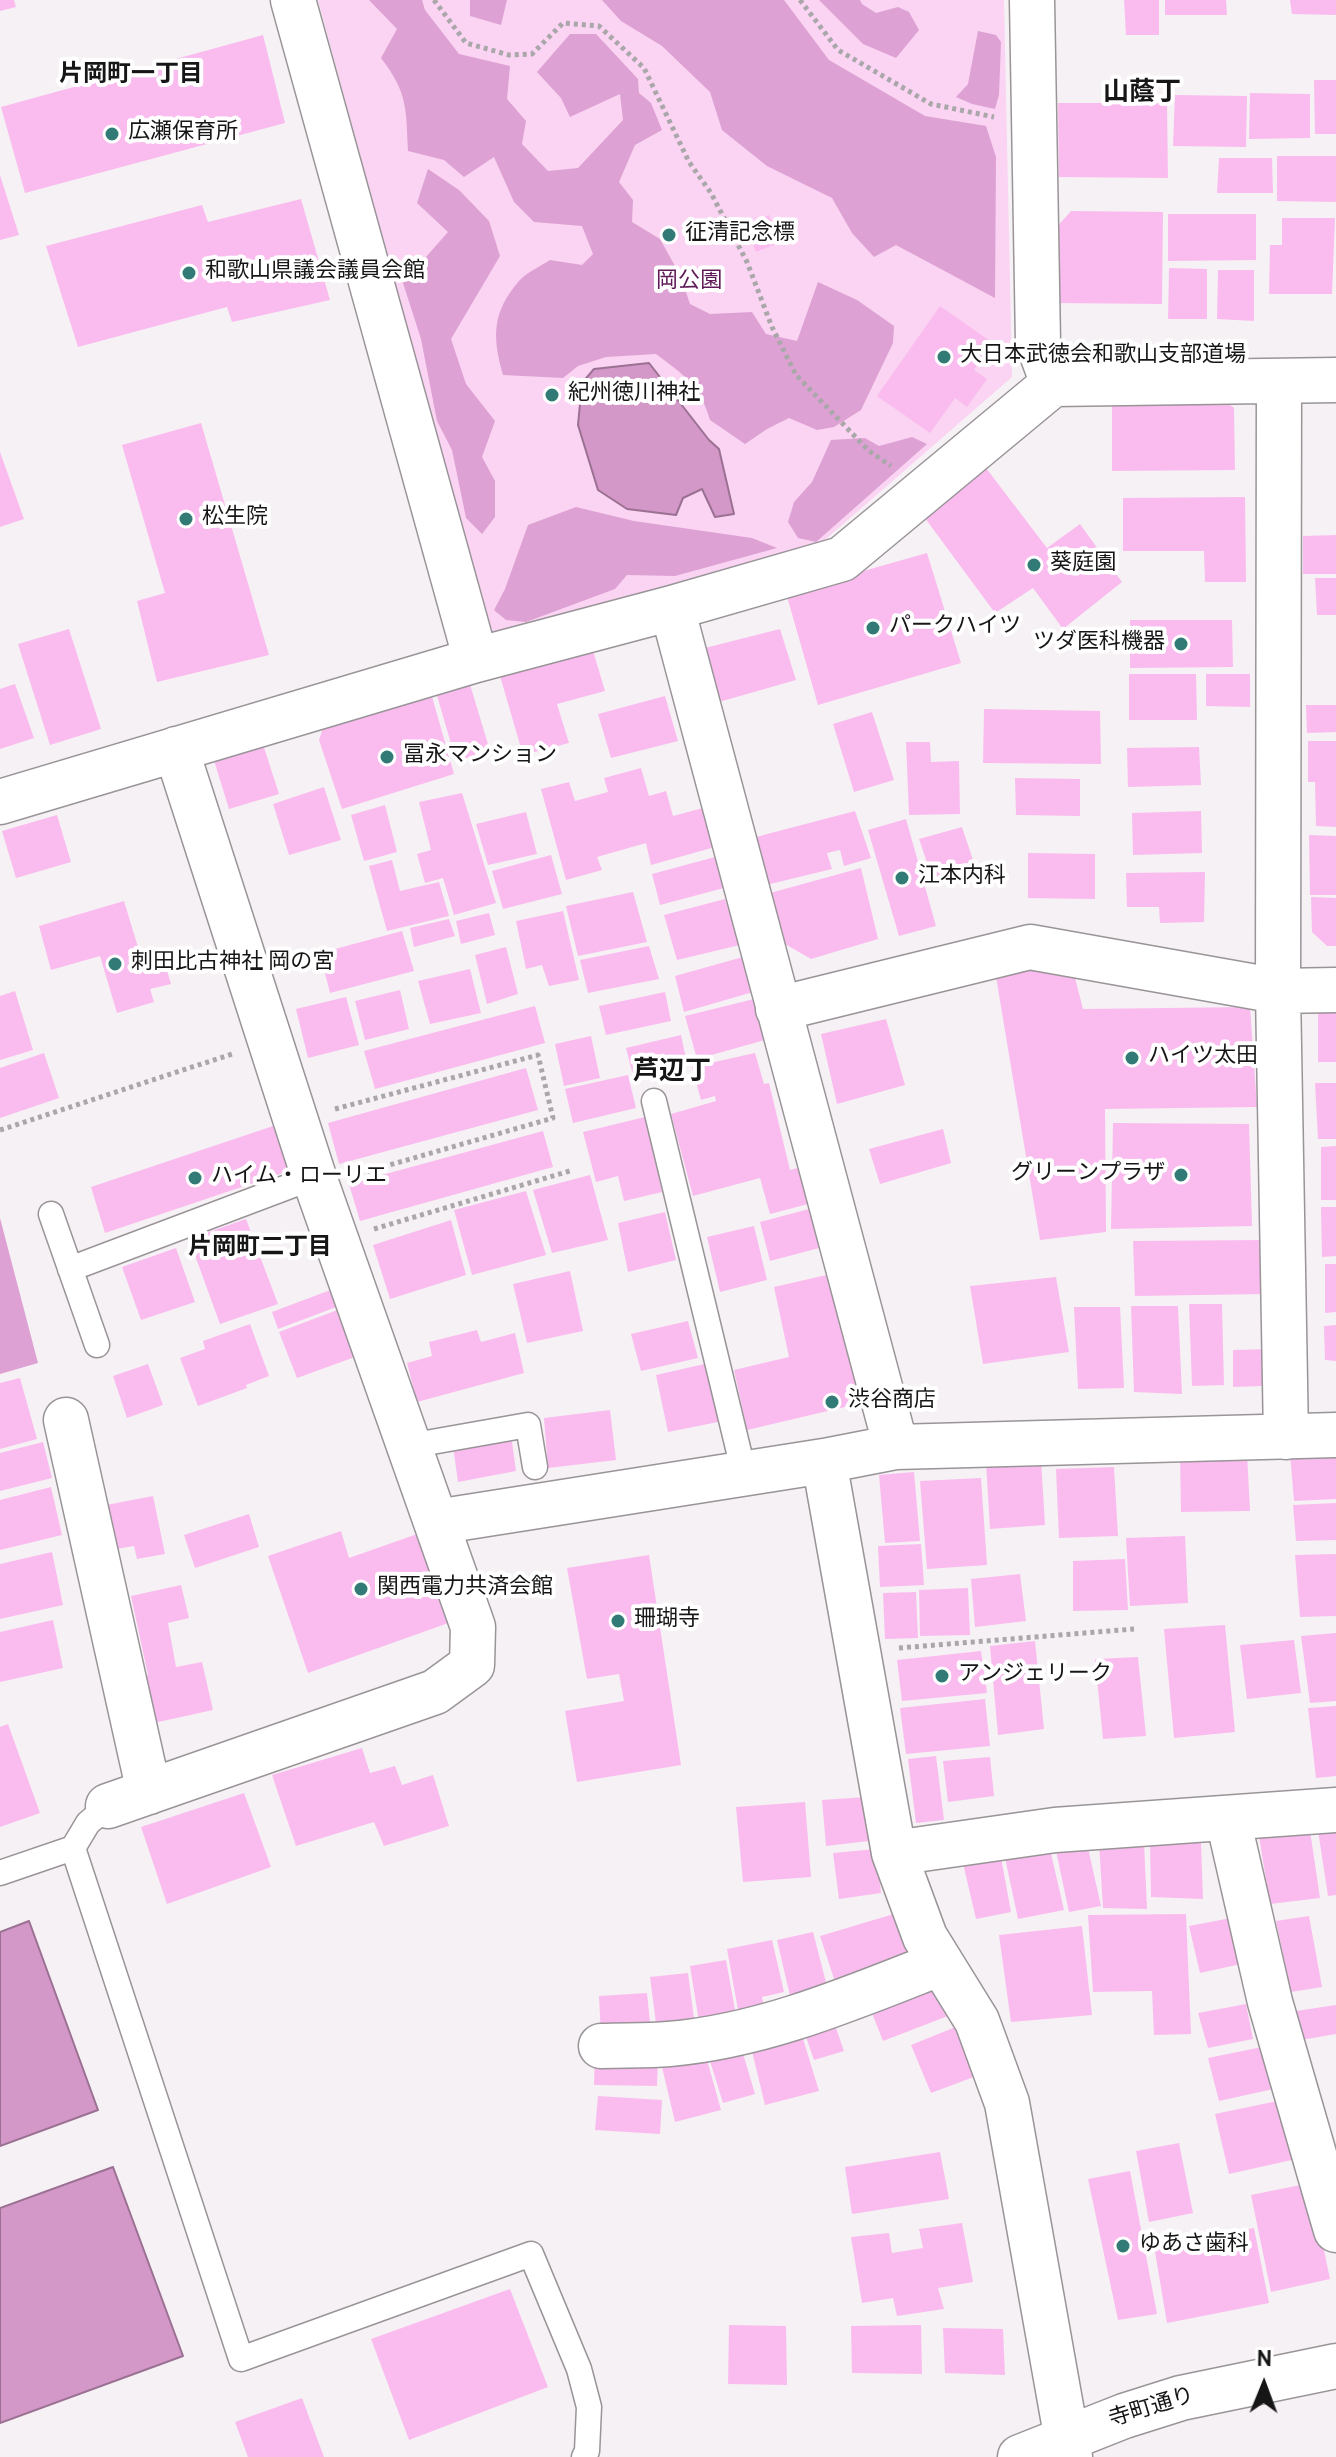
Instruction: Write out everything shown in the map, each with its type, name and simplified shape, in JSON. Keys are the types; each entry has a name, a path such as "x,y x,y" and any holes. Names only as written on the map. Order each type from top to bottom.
{"street":[{"path":"293,0 476,660"},
{"path":"1032,0 1038,343 1053,384"},
{"path":"0,802 476,660 842,559 1053,384 1336,380"},
{"path":"1279,381 1278,991 1286,1437"},
{"path":"672,608 896,1447"},
{"path":"108,1806 435,1692 472,1665 473,1627 316,1181 176,749"},
{"path":"778,1009 1030,947 1278,991 1336,990"},
{"path":"66,1420 149,1792"},
{"path":"436,1522 896,1447 1336,1435"},
{"path":"824,1461 894,1853 925,1937 977,2021 1007,2103 1068,2448"},
{"path":"894,1853 1055,1830 1336,1810"},
{"path":"1228,1819 1270,2002 1336,2230"},
{"path":"601,2046 670,2044 750,2029 819,2011 941,1963"},
{"name":"寺町通り","path":"1020,2457 1068,2448 1181,2398 1336,2366"}],"lane":[{"path":"654,1101 744,1473"},
{"path":"70,1269 316,1181"},
{"path":"51,1214 97,1345"},
{"path":"409,1446 528,1425 535,1467"},
{"path":"0,1873 73,1848 88,1823 108,1806"},
{"path":"73,1848 241,2359 531,2254 579,2369 589,2407 584,2457"}],"path":[{"path":"434,0 466,43 509,55 532,54 563,23 599,26 644,68 689,162 711,193 747,262 772,327 796,375 869,451 926,490"},
{"path":"800,0 838,50 931,104 1034,122"},
{"path":"0,1130 271,1041"},
{"path":"296,1120 538,1055 553,1118 316,1181"},
{"path":"337,1239 573,1170"},
{"path":"858,1651 1134,1629"}],"green space":[{"name":"岡公園","path":"318,0 1004,0 1012,377 811,552 490,637"}],"shaded area":[{"path":"369,0 422,0 425,10 459,54 510,66 507,99 526,121 522,144 548,171 578,168 623,120 620,94 570,117 561,98 537,72 570,34 596,34 638,79 639,93 651,103 662,130 635,145 619,182 633,200 632,222 660,239 680,275 690,304 710,314 752,312 766,334 797,341 818,282 857,300 894,326 893,343 861,410 834,427 817,430 789,418 745,444 710,420 696,389 656,354 606,357 578,366 563,378 503,375 497,349 497,325 510,292 522,278 550,260 582,265 593,254 582,226 534,222 514,202 494,157 464,177 444,160 408,151 404,102 396,81 381,58 397,29"},
{"path":"470,0 507,0 501,25 470,16"},
{"path":"602,0 784,0 829,60 925,116 986,126 996,157 995,298 896,245 874,257 852,233 832,198 767,166 722,130 710,92 662,46 621,21"},
{"path":"819,0 860,0 876,13 898,7 909,12 919,30 896,58 863,44"},
{"path":"978,31 996,35 1001,42 999,95 995,109 956,97 968,84"},
{"path":"428,169 459,190 489,221 500,256 451,339 466,384 495,421 482,457 495,481 495,517 482,534 466,518 452,450 437,421 421,339 403,283 448,232 417,203"},
{"path":"649,363 719,449 734,514 715,517 702,489 683,498 676,515 627,509 598,490 578,425 582,383 594,369"},
{"path":"912,437 927,444 816,542 798,538 788,522 794,502 812,482 831,440 865,438 879,446"},
{"path":"576,507 634,521 752,538 777,548 675,576 627,575 615,589 526,622 506,620 494,610 505,589 528,525"},
{"path":"0,1218 38,1363 0,1374"},
{"path":"29,1921 98,2110 0,2146 0,1932"},
{"path":"113,2167 183,2356 0,2423 0,2208"}],"building":[{"path":"0,0 14,0 16,7 0,11"},
{"path":"1124,0 1159,0 1159,35 1126,35"},
{"path":"1165,0 1226,0 1227,15 1165,15"},
{"path":"1290,0 1336,0 1336,15 1292,14"},
{"name":"広瀬保育所","path":"263,35 285,123 25,193 1,107"},
{"path":"1314,80 1336,80 1336,134 1315,134"},
{"path":"1250,93 1310,94 1310,138 1249,139"},
{"path":"1175,95 1247,96 1246,147 1173,146"},
{"path":"1058,103 1167,103 1168,178 1059,177"},
{"path":"1277,156 1336,156 1336,202 1277,201"},
{"path":"1219,158 1272,158 1273,193 1217,193"},
{"path":"0,175 19,235 0,240"},
{"name":"和歌山県議会議員会館","path":"301,199 330,300 232,322 227,307 78,347 46,246 202,205 208,222"},
{"path":"1071,211 1163,212 1162,304 1055,303 1054,230"},
{"path":"1168,214 1256,214 1256,260 1168,261"},
{"path":"769,215 779,243 756,252 745,225"},
{"path":"1282,218 1335,218 1332,294 1269,294 1270,245 1282,245"},
{"path":"1169,268 1207,269 1207,319 1168,319"},
{"path":"1218,270 1254,270 1254,321 1217,319"},
{"name":"大日本武徳会和歌山支部道場","path":"940,306 993,343 974,370 987,379 967,407 955,398 930,433 877,396"},
{"path":"1219,396 1234,408 1235,470 1112,471 1112,399"},
{"name":"松生院","path":"201,423 269,655 157,682 137,601 165,593 122,445"},
{"path":"0,452 24,519 0,527"},
{"name":"葵庭園","path":"986,468 1047,548 1080,524 1122,582 1063,629 1033,588 995,613 919,510"},
{"path":"1245,497 1246,582 1205,582 1204,551 1123,551 1123,498"},
{"path":"1336,535 1336,574 1303,574 1303,536"},
{"name":"パークハイツ","path":"927,553 961,663 818,705 786,593"},
{"path":"1315,578 1336,578 1336,615 1317,615"},
{"name":"ツダ医科機器","path":"1130,620 1232,620 1233,667 1130,668"},
{"path":"69,629 101,729 50,745 18,644"},
{"path":"780,629 796,680 712,704 697,650"},
{"path":"591,644 605,691 557,704 569,743 523,755 498,669"},
{"path":"1129,674 1196,674 1197,720 1129,720"},
{"path":"1206,674 1250,674 1250,707 1206,706"},
{"path":"469,681 490,751 456,761 436,692"},
{"path":"15,684 34,738 0,749 0,689"},
{"name":"冨永マンション","path":"429,686 454,774 342,809 319,740 326,719"},
{"path":"665,696 678,741 611,758 598,714"},
{"path":"1306,705 1336,705 1336,732 1307,733"},
{"path":"984,709 1100,711 1101,764 983,763"},
{"path":"872,712 894,780 854,792 833,724"},
{"path":"261,738 279,794 229,809 212,754"},
{"path":"1308,741 1336,741 1336,827 1316,826 1315,782 1308,782"},
{"path":"906,742 930,742 931,762 959,761 960,814 909,815"},
{"path":"1199,747 1201,785 1128,787 1127,748"},
{"path":"641,768 649,796 666,791 673,816 703,808 715,847 651,865 646,843 597,857 602,870 566,880 541,789 569,782 575,801 608,792 604,778"},
{"path":"1015,778 1080,779 1080,816 1016,815"},
{"path":"324,787 341,840 289,855 273,804"},
{"path":"462,793 496,903 454,915 443,878 425,883 417,854 431,850 419,802"},
{"path":"385,805 397,852 364,861 351,815"},
{"path":"855,811 871,858 844,866 840,850 827,853 832,869 766,885 752,838"},
{"path":"1201,811 1202,853 1133,855 1132,813"},
{"path":"526,812 537,854 488,865 476,824"},
{"path":"57,815 71,862 16,878 2,831"},
{"name":"江本内科","path":"906,819 936,926 899,936 868,830"},
{"path":"962,827 976,869 933,880 919,839"},
{"path":"1309,835 1336,836 1336,895 1310,895"},
{"path":"1028,853 1095,854 1095,899 1028,898"},
{"path":"551,855 562,894 503,909 492,871"},
{"path":"715,857 724,888 660,905 652,874"},
{"path":"392,860 400,891 439,882 449,916 387,931 369,866"},
{"path":"861,868 878,939 811,959 785,944 770,893"},
{"path":"1205,872 1204,922 1160,923 1159,907 1127,907 1126,873"},
{"path":"633,892 647,942 578,956 566,906"},
{"path":"1311,897 1336,898 1336,946 1327,946 1312,932"},
{"path":"725,899 740,945 677,960 664,915"},
{"path":"124,901 141,957 161,951 171,984 150,989 154,1002 117,1013 100,956 51,970 39,926"},
{"path":"563,911 579,980 549,986 542,965 526,969 516,921"},
{"path":"489,913 495,935 461,944 456,921"},
{"path":"449,919 455,936 414,947 410,928"},
{"path":"402,931 414,971 330,993 320,953"},
{"path":"649,946 659,979 588,993 580,960"},
{"path":"506,947 518,994 487,1004 475,955"},
{"path":"743,957 753,992 684,1012 675,976"},
{"path":"470,969 481,1013 430,1024 418,981"},
{"name":"ハイツ太田","path":"1073,970 1083,1009 1250,1007 1257,1107 1105,1109 1106,1232 1040,1240 995,971"},
{"path":"400,990 409,1029 365,1040 355,1001"},
{"path":"15,991 33,1050 0,1060 0,996"},
{"path":"665,992 671,1021 606,1035 599,1006"},
{"path":"346,997 359,1045 308,1058 296,1009"},
{"path":"754,999 765,1040 697,1059 685,1016"},
{"path":"535,1006 545,1043 375,1089 364,1051"},
{"path":"1318,1013 1336,1013 1336,1062 1318,1062"},
{"path":"886,1019 905,1085 837,1104 821,1034"},
{"path":"681,1035 687,1063 633,1075 626,1048"},
{"path":"591,1036 600,1078 564,1086 555,1044"},
{"path":"44,1053 59,1098 0,1118 0,1068"},
{"path":"755,1053 764,1084 769,1083 790,1170 805,1166 816,1202 770,1214 760,1178 693,1196 671,1114 716,1101 715,1096 701,1100 692,1067"},
{"path":"526,1068 538,1110 339,1164 328,1123"},
{"path":"628,1075 636,1108 573,1123 565,1089"},
{"path":"1315,1083 1336,1083 1336,1139 1318,1139"},
{"path":"645,1117 662,1192 624,1201 618,1176 596,1182 583,1132"},
{"name":"ハイム・ローリエ","path":"282,1123 298,1168 105,1233 91,1187"},
{"name":"グリーンプラザ","path":"1113,1123 1249,1124 1252,1226 1111,1229"},
{"path":"943,1129 951,1163 880,1184 869,1149"},
{"path":"543,1131 553,1167 360,1221 349,1184"},
{"path":"1336,1146 1336,1200 1321,1200 1321,1147"},
{"path":"590,1175 608,1240 552,1253 533,1190"},
{"path":"526,1191 546,1255 472,1275 454,1210"},
{"path":"1321,1207 1336,1207 1336,1256 1322,1257"},
{"path":"813,1208 823,1247 770,1261 760,1222"},
{"path":"665,1212 676,1260 628,1272 618,1223"},
{"path":"246,1219 278,1304 220,1324 189,1239"},
{"path":"451,1220 466,1275 390,1299 373,1245"},
{"path":"754,1226 767,1280 720,1292 707,1237"},
{"path":"1263,1240 1266,1294 1135,1296 1133,1241"},
{"path":"176,1248 195,1302 141,1320 122,1267"},
{"path":"1325,1264 1336,1264 1336,1312 1325,1313"},
{"path":"570,1271 583,1331 527,1343 513,1284"},
{"path":"835,1273 866,1402 747,1430 734,1370 789,1357 774,1287"},
{"path":"1056,1277 1069,1352 983,1364 970,1286"},
{"path":"341,1286 347,1303 278,1329 272,1312"},
{"path":"1189,1304 1222,1304 1224,1385 1192,1386"},
{"path":"348,1306 366,1353 297,1378 279,1332"},
{"path":"1131,1306 1178,1306 1182,1394 1134,1392"},
{"path":"1074,1307 1120,1307 1124,1388 1078,1389"},
{"path":"688,1321 698,1358 641,1371 631,1334"},
{"path":"250,1324 269,1376 246,1385 247,1388 198,1406 180,1358 205,1349 203,1341"},
{"path":"1336,1325 1336,1361 1325,1360 1324,1326"},
{"path":"477,1330 481,1342 515,1333 524,1373 417,1402 407,1363 432,1356 429,1342"},
{"path":"1271,1349 1274,1373 1262,1386 1233,1387 1233,1350"},
{"path":"709,1363 723,1421 668,1432 656,1375"},
{"path":"148,1364 163,1405 127,1418 113,1376"},
{"path":"20,1378 37,1439 0,1449 0,1383"},
{"path":"610,1410 616,1460 548,1468 544,1418"},
{"path":"511,1435 516,1471 458,1482 453,1446"},
{"path":"43,1442 52,1478 0,1491 0,1453"},
{"path":"1336,1451 1336,1499 1294,1501 1290,1454"},
{"path":"1247,1452 1250,1511 1181,1512 1180,1453"},
{"path":"1041,1459 1045,1525 990,1529 986,1462"},
{"path":"1114,1467 1118,1536 1059,1538 1056,1469"},
{"path":"914,1472 920,1541 885,1543 879,1475"},
{"path":"981,1478 987,1565 927,1569 920,1481"},
{"path":"51,1487 62,1535 0,1550 0,1500"},
{"path":"153,1496 165,1554 137,1559 134,1546 110,1550 101,1506"},
{"path":"1336,1503 1336,1540 1296,1541 1293,1505"},
{"path":"249,1514 259,1547 195,1568 184,1535"},
{"name":"関西電力共済会館","path":"341,1531 349,1558 423,1532 454,1621 308,1673 268,1556"},
{"path":"1185,1536 1188,1603 1130,1606 1126,1538"},
{"path":"921,1544 924,1585 880,1587 878,1546"},
{"path":"52,1552 63,1605 0,1619 0,1564"},
{"path":"1336,1554 1336,1616 1300,1617 1295,1555"},
{"name":"珊瑚寺","path":"649,1555 681,1765 577,1782 565,1711 624,1701 619,1674 587,1679 567,1568"},
{"path":"1125,1559 1128,1610 1073,1611 1073,1561"},
{"path":"1020,1574 1026,1621 975,1627 971,1579"},
{"path":"181,1585 189,1618 168,1623 176,1667 202,1662 213,1710 149,1724 140,1677 148,1675 131,1596"},
{"path":"968,1588 970,1635 920,1636 919,1590"},
{"path":"916,1592 918,1638 885,1639 883,1593"},
{"path":"53,1620 63,1668 0,1682 0,1632"},
{"path":"1225,1625 1235,1732 1174,1738 1164,1629"},
{"path":"1336,1633 1336,1701 1310,1703 1301,1636"},
{"path":"1294,1640 1301,1693 1247,1699 1240,1645"},
{"path":"1035,1641 1044,1729 998,1735 990,1646"},
{"name":"アンジェリーク","path":"981,1651 987,1693 902,1701 897,1660"},
{"path":"1138,1657 1146,1736 1103,1739 1095,1659"},
{"path":"985,1699 990,1746 906,1754 900,1708"},
{"path":"1336,1706 1336,1776 1316,1778 1308,1708"},
{"path":"8,1724 40,1813 0,1827 0,1727"},
{"path":"362,1748 370,1773 395,1766 402,1785 433,1775 449,1826 384,1846 374,1822 296,1846 272,1775"},
{"path":"936,1756 944,1820 916,1823 908,1759"},
{"path":"990,1757 994,1796 948,1802 943,1761"},
{"path":"244,1793 271,1867 167,1904 141,1827"},
{"path":"866,1797 869,1841 826,1846 822,1800"},
{"path":"805,1802 811,1877 743,1882 736,1807"},
{"path":"1336,1822 1336,1895 1328,1896 1317,1824"},
{"path":"1309,1824 1320,1898 1270,1904 1258,1830"},
{"path":"1086,1839 1101,1906 1069,1912 1055,1846"},
{"path":"1150,1841 1201,1842 1203,1899 1151,1897"},
{"path":"1099,1842 1144,1842 1147,1909 1103,1908"},
{"path":"1049,1845 1064,1910 1018,1919 1004,1853"},
{"path":"876,1849 881,1893 839,1899 833,1853"},
{"path":"1000,1852 1011,1912 976,1919 962,1859"},
{"path":"897,1913 918,1964 838,1991 820,1936"},
{"path":"1186,1914 1191,2034 1154,2035 1152,1991 1093,1992 1088,1915"},
{"path":"1309,1916 1322,1987 1291,1992 1276,1921"},
{"path":"1231,1918 1241,1964 1200,1973 1189,1926"},
{"path":"1082,1926 1092,2015 1011,2022 999,1935"},
{"path":"813,1932 828,1990 791,2000 777,1940"},
{"path":"772,1940 784,1992 762,1997 766,2016 740,2021 727,1949"},
{"path":"726,1960 737,2021 700,2028 690,1966"},
{"path":"688,1973 695,2026 657,2031 650,1977"},
{"path":"937,1982 953,2014 883,2041 870,2008"},
{"path":"647,1993 651,2032 601,2035 599,1996"},
{"path":"1246,2004 1253,2039 1208,2048 1198,2013"},
{"path":"1336,2005 1336,2034 1301,2040 1296,2011"},
{"path":"835,2025 844,2051 814,2060 805,2034"},
{"path":"958,2026 979,2075 931,2093 911,2045"},
{"path":"800,2029 819,2091 765,2105 750,2043"},
{"path":"739,2040 755,2094 723,2103 706,2048"},
{"path":"1267,2046 1278,2088 1219,2101 1208,2058"},
{"path":"595,2054 658,2056 657,2086 594,2085"},
{"path":"706,2056 721,2110 675,2122 662,2067"},
{"path":"598,2096 662,2100 660,2134 595,2130"},
{"path":"1282,2100 1296,2159 1229,2174 1215,2114"},
{"path":"1179,2143 1193,2213 1149,2222 1136,2151"},
{"path":"940,2152 949,2199 852,2214 845,2167"},
{"name":"ゆあさ歯科","path":"1130,2171 1157,2314 1118,2320 1088,2179"},
{"path":"1310,2183 1330,2279 1271,2292 1251,2195"},
{"path":"962,2223 973,2282 938,2288 944,2309 897,2316 893,2298 862,2303 851,2237 889,2233 892,2253 923,2248 919,2229"},
{"path":"1254,2228 1269,2303 1167,2323 1154,2246"},
{"path":"510,2289 548,2387 409,2440 371,2339"},
{"path":"729,2325 786,2326 787,2385 728,2384"},
{"path":"921,2325 922,2374 852,2373 851,2326"},
{"path":"943,2328 1003,2329 1005,2375 945,2373"},
{"path":"302,2398 324,2457 248,2457 235,2422"}],"place":[{"name":"広瀬保育所","path":"112,134"},
{"name":"征清記念標","path":"669,235"},
{"name":"和歌山県議会議員会館","path":"189,273"},
{"name":"大日本武徳会和歌山支部道場","path":"944,357"},
{"name":"紀州徳川神社","path":"552,395"},
{"name":"松生院","path":"186,519"},
{"name":"葵庭園","path":"1034,565"},
{"name":"パークハイツ","path":"873,628"},
{"name":"ツダ医科機器","path":"1181,644"},
{"name":"冨永マンション","path":"387,757"},
{"name":"江本内科","path":"902,878"},
{"name":"刺田比古神社 岡の宮","path":"115,964"},
{"name":"ハイツ太田","path":"1132,1058"},
{"name":"グリーンプラザ","path":"1181,1175"},
{"name":"ハイム・ローリエ","path":"195,1178"},
{"name":"渋谷商店","path":"832,1402"},
{"name":"関西電力共済会館","path":"361,1589"},
{"name":"珊瑚寺","path":"618,1621"},
{"name":"アンジェリーク","path":"942,1676"},
{"name":"ゆあさ歯科","path":"1123,2246"}],"district":[{"name":"片岡町一丁目","path":"131,76"},
{"name":"山蔭丁","path":"1142,95"},
{"name":"芦辺丁","path":"672,1074"},
{"name":"片岡町二丁目","path":"260,1249"}]}
